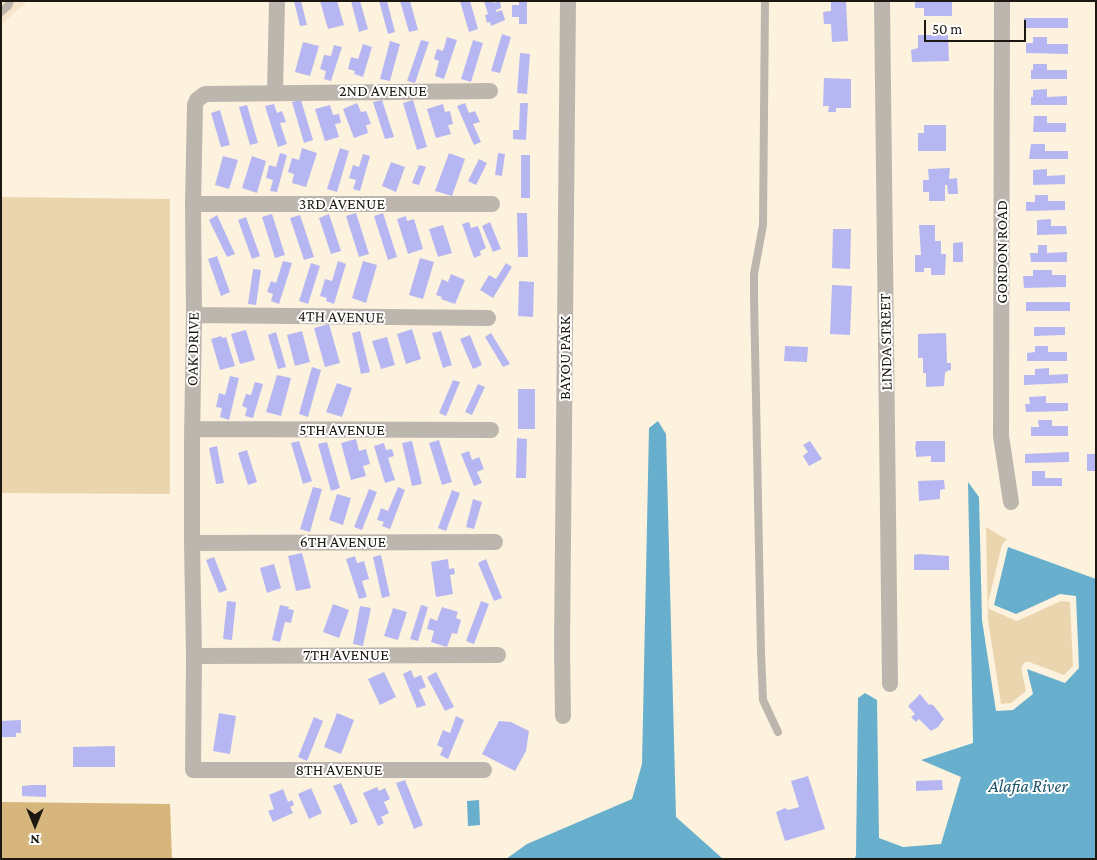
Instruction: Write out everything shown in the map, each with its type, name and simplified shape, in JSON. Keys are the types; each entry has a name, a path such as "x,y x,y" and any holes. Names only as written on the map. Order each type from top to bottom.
{"street":[{"path":"275,92 277,1"},
{"name":"BAYOU PARK","path":"563,716 568,1"},
{"name":"LINDA STREET","path":"882,1 890,684"},
{"name":"GORDON ROAD","path":"1002,1 1002,436 1011,502"},
{"name":"2ND AVENUE","path":"275,92 490,91"},
{"name":"OAK DRIVE","path":"193,770 192,429 195,111 197,100 205,94 275,92"},
{"name":"3RD AVENUE","path":"193,204 492,204"},
{"name":"4TH AVENUE","path":"194,315 488,318"},
{"name":"5TH AVENUE","path":"192,429 491,430"},
{"name":"6TH AVENUE","path":"192,543 495,542"},
{"name":"7TH AVENUE","path":"194,656 498,655"},
{"name":"8TH AVENUE","path":"193,770 484,770"}],"lane":[{"path":"1,12 10,1"},
{"path":"765,1 763,225 754,274 763,690 764,700 778,732"}],"shaded area":[{"path":"1,1 28,1 1,25"},
{"path":"1,197 170,199 170,494 1,493"},
{"path":"986,527 1008,540 1002,545 988,603 989,609 1017,621 1061,601 1070,602 1073,666 1064,675 1025,662 1021,668 1026,691 1011,703 1001,704 988,620"},
{"path":"1,802 170,804 172,859 1,859"}],"water":[{"path":"658,421 666,434 676,817 723,859 506,859 527,844 632,799 642,764 649,428"},
{"name":"Alafia River","path":"968,482 979,497 982,620 996,711 1013,710 1033,694 1027,669 1065,683 1079,668 1076,596 1060,594 1016,614 994,605 1008,547 1096,579 1096,859 854,859 856,856 858,698 865,693 877,700 879,838 903,847 941,844 961,777 921,760 973,743"},
{"path":"479,800 480,825 468,826 467,801"}],"building":[{"path":"294,1 301,1 307,25 300,26"},
{"path":"320,1 337,1 344,25 328,29"},
{"path":"351,1 360,1 368,29 359,32"},
{"path":"379,1 387,1 395,32 388,34"},
{"path":"400,1 410,1 418,30 409,32"},
{"path":"460,1 470,1 478,29 469,32"},
{"path":"484,1 493,1 494,3 500,1 501,8 496,10 496,12 502,10 505,20 491,26 490,22 487,23 485,15 488,14"},
{"path":"519,1 527,1 527,24 519,24 519,17 512,17 512,5 519,5"},
{"path":"831,1 846,1 848,41 832,42 831,24 824,24 823,12 831,11"},
{"path":"915,1 952,1 952,16 924,16 924,8 915,8"},
{"path":"1024,18 1068,18 1068,28 1024,28"},
{"path":"502,34 511,37 500,73 491,71"},
{"path":"918,35 948,35 949,61 912,62 911,50 918,48"},
{"path":"447,37 457,40 444,79 435,76 439,61 434,59 437,49 443,51"},
{"path":"1033,37 1047,37 1047,44 1068,44 1068,54 1026,53 1026,43 1033,43"},
{"path":"421,40 429,42 415,83 407,81"},
{"path":"473,40 483,43 471,82 461,79"},
{"path":"390,41 400,44 390,81 380,79"},
{"path":"303,42 319,46 310,76 295,72"},
{"path":"363,44 372,47 363,77 354,74 355,71 348,69 351,57 358,59"},
{"path":"334,45 342,47 331,81 324,79 326,71 320,69 324,55 331,56"},
{"path":"520,53 530,54 527,94 517,93"},
{"path":"1033,64 1047,64 1047,70 1067,70 1067,79 1031,79"},
{"path":"824,78 851,79 851,108 836,108 836,112 828,112 829,106 823,106"},
{"path":"1047,89 1047,97 1067,96 1067,105 1031,105 1033,90"},
{"path":"301,100 313,140 304,143 292,102"},
{"path":"382,100 394,137 385,139 373,102"},
{"path":"413,100 427,147 417,150 403,103"},
{"path":"357,103 361,112 366,111 371,124 366,125 368,133 354,138 343,109"},
{"path":"465,103 469,113 475,111 480,122 473,124 481,142 474,145 457,106"},
{"path":"521,103 528,103 526,140 513,139 513,130 519,130"},
{"path":"274,104 277,113 282,111 286,122 280,123 287,144 278,147 265,106"},
{"path":"443,104 445,112 450,111 453,124 448,125 451,134 436,138 427,109"},
{"path":"247,105 258,143 250,145 239,107"},
{"path":"330,105 333,115 339,114 341,123 335,124 339,137 325,141 315,109"},
{"path":"220,110 230,145 221,147 211,113"},
{"path":"1034,116 1047,116 1047,123 1066,123 1066,132 1033,132"},
{"path":"924,125 946,125 946,151 918,151 918,133 924,133"},
{"path":"1031,144 1045,144 1045,151 1068,151 1068,159 1029,159"},
{"path":"302,148 317,153 306,187 292,183 294,174 288,172 292,158 299,160"},
{"path":"340,148 349,151 337,192 327,189"},
{"path":"280,153 287,155 277,192 270,191 273,180 266,178 269,165 276,167"},
{"path":"449,153 465,159 452,196 435,191"},
{"path":"498,153 505,154 502,176 495,175"},
{"path":"363,154 370,156 360,191 353,189 356,180 349,178 353,165 359,167"},
{"path":"521,155 530,155 530,198 521,198"},
{"path":"223,156 238,160 229,189 215,185"},
{"path":"252,156 266,161 257,193 242,188"},
{"path":"479,159 487,163 476,185 468,181"},
{"path":"391,162 405,167 396,192 382,186"},
{"path":"419,165 426,167 419,185 412,183"},
{"path":"950,168 949,179 957,178 958,194 948,194 947,185 945,185 945,201 929,201 929,192 923,192 923,180 929,180 928,169"},
{"path":"1047,169 1047,176 1065,175 1065,184 1033,185 1033,170"},
{"path":"1035,195 1048,195 1048,201 1065,201 1065,210 1026,211 1026,202 1035,202"},
{"path":"356,213 369,254 359,257 346,216"},
{"path":"383,213 397,257 388,260 374,216"},
{"path":"517,213 527,213 528,257 518,257"},
{"path":"272,214 285,255 275,258 262,217"},
{"path":"329,214 341,251 331,254 319,218"},
{"path":"217,215 235,254 227,257 209,220"},
{"path":"300,215 314,257 304,260 290,218"},
{"path":"406,216 407,221 414,219 423,249 408,254 397,219"},
{"path":"246,217 260,256 252,259 238,220"},
{"path":"1051,219 1051,226 1066,226 1067,234 1037,235 1037,220"},
{"path":"469,222 471,228 478,226 486,248 480,251 481,255 474,258 462,224"},
{"path":"490,222 501,249 493,252 482,226"},
{"path":"443,225 452,253 438,257 429,229"},
{"path":"919,225 935,225 935,241 941,241 941,254 946,254 945,275 931,275 931,268 924,268 924,272 915,272 915,255 921,255"},
{"path":"833,229 851,229 850,269 832,268"},
{"path":"963,242 963,262 953,262 953,243"},
{"path":"1038,245 1047,245 1047,253 1067,252 1067,262 1031,262 1030,253 1038,253"},
{"path":"217,256 230,292 221,296 208,259"},
{"path":"420,258 434,262 423,299 409,295"},
{"path":"283,261 292,263 279,304 271,301 273,294 267,292 271,281 276,283"},
{"path":"338,261 346,264 334,304 326,301 327,298 320,296 325,279 332,281"},
{"path":"363,261 377,265 366,303 352,298"},
{"path":"311,263 320,266 308,304 299,301"},
{"path":"506,263 512,267 493,298 480,290 489,275 496,279"},
{"path":"253,269 261,270 256,305 248,304"},
{"path":"1033,270 1052,270 1052,275 1066,275 1066,287 1024,288 1023,276 1033,276"},
{"path":"451,274 465,280 455,304 436,295 442,279 448,282"},
{"path":"519,281 534,282 533,317 518,316"},
{"path":"832,285 852,286 850,335 830,334"},
{"path":"1026,302 1070,302 1070,311 1026,311"},
{"path":"329,324 340,363 325,367 314,328"},
{"path":"1034,327 1065,327 1065,335 1034,336"},
{"path":"412,329 421,359 406,364 397,334"},
{"path":"246,330 255,360 240,364 231,334"},
{"path":"302,331 310,362 295,366 287,335"},
{"path":"360,331 370,372 361,374 352,333"},
{"path":"441,331 452,365 443,368 432,333"},
{"path":"276,332 286,367 278,369 268,335"},
{"path":"491,333 510,364 503,367 485,337"},
{"path":"946,333 947,363 951,363 951,370 945,373 944,386 926,387 926,373 923,373 923,358 918,358 918,334"},
{"path":"470,335 482,365 473,369 460,339"},
{"path":"221,336 222,338 226,337 235,366 220,370 211,339"},
{"path":"387,337 395,365 381,369 372,341"},
{"path":"785,346 808,347 807,362 784,361"},
{"path":"1035,346 1048,346 1048,352 1067,352 1067,361 1027,361 1027,353 1035,352"},
{"path":"312,367 321,370 308,417 299,414"},
{"path":"1049,368 1049,375 1068,374 1068,383 1024,385 1024,375 1035,375 1035,369"},
{"path":"277,375 291,378 281,416 266,412"},
{"path":"230,376 239,378 229,420 220,417 222,408 216,407 219,393 225,395"},
{"path":"453,380 460,382 446,416 439,413"},
{"path":"255,382 263,384 253,418 245,416 247,408 242,406 246,394 251,395"},
{"path":"337,383 352,388 342,417 326,412"},
{"path":"478,384 485,387 472,415 465,412"},
{"path":"518,389 535,389 535,429 518,429"},
{"path":"1046,396 1046,403 1068,403 1068,411 1026,412 1025,404 1030,404 1029,397"},
{"path":"1038,420 1052,420 1052,426 1068,426 1068,436 1031,436 1031,427 1039,427"},
{"path":"517,438 527,439 526,478 516,478"},
{"path":"356,439 359,451 366,449 370,464 363,466 366,476 351,480 341,443"},
{"path":"439,440 452,482 442,485 429,443"},
{"path":"299,441 312,481 303,484 291,443"},
{"path":"412,441 422,484 412,486 402,443"},
{"path":"810,441 822,459 809,466 803,456 808,452 803,445"},
{"path":"916,441 945,441 945,462 931,462 931,456 916,457"},
{"path":"327,442 340,488 331,491 318,444"},
{"path":"384,443 386,450 392,449 394,456 388,458 395,480 385,483 374,446"},
{"path":"217,446 224,483 216,484 209,448"},
{"path":"247,450 257,482 248,485 238,453"},
{"path":"469,451 472,460 479,457 484,469 477,472 482,483 474,486 461,454"},
{"path":"1069,452 1069,462 1025,463 1025,454"},
{"path":"1087,454 1096,454 1096,471 1087,471"},
{"path":"1032,471 1045,471 1045,478 1062,478 1062,486 1032,486"},
{"path":"944,480 945,489 940,490 940,499 919,501 918,481"},
{"path":"313,487 322,489 310,532 300,529"},
{"path":"398,487 405,490 390,529 382,526 384,522 377,520 381,508 388,511"},
{"path":"369,489 377,492 362,530 354,527"},
{"path":"452,490 460,493 446,531 438,528"},
{"path":"337,494 351,498 343,525 329,520"},
{"path":"473,499 482,502 474,529 466,527"},
{"path":"302,553 311,588 296,591 288,556"},
{"path":"381,555 390,596 382,598 373,557"},
{"path":"914,555 949,556 949,570 914,570"},
{"path":"355,556 357,563 364,561 369,579 362,581 367,597 359,599 346,559"},
{"path":"214,557 227,590 219,593 206,560"},
{"path":"448,559 449,569 454,568 455,574 450,575 453,594 436,597 431,562"},
{"path":"486,559 502,598 494,601 478,563"},
{"path":"274,564 281,588 267,593 260,568"},
{"path":"227,601 236,602 232,640 223,639"},
{"path":"481,601 489,604 474,644 466,641"},
{"path":"333,604 349,610 339,638 323,632"},
{"path":"280,605 294,610 291,623 285,622 280,642 272,640"},
{"path":"421,605 428,607 418,641 410,639"},
{"path":"360,606 371,608 363,646 353,644"},
{"path":"442,607 458,612 456,618 461,620 457,634 452,633 447,647 431,642 434,631 427,629 430,618 437,621"},
{"path":"393,608 407,612 398,640 384,636"},
{"path":"411,670 414,678 421,675 426,687 419,690 426,705 417,708 403,674"},
{"path":"384,672 396,697 380,705 368,679"},
{"path":"436,672 454,707 445,711 427,677"},
{"path":"920,694 929,705 934,706 944,719 938,727 931,731 919,719 916,722 911,717 915,714 908,706"},
{"path":"219,713 236,716 230,754 213,751"},
{"path":"337,713 354,720 341,754 324,747"},
{"path":"456,716 464,720 448,759 440,755 443,748 437,745 443,730 450,733"},
{"path":"314,717 323,721 307,761 298,757"},
{"path":"21,720 21,733 16,733 16,737 1,737 1,721"},
{"path":"499,721 511,722 529,731 526,751 515,771 482,754"},
{"path":"115,746 115,767 73,767 73,747"},
{"path":"808,776 825,829 785,841 776,812 785,808 788,810 799,807 791,781"},
{"path":"405,780 423,825 414,829 396,783"},
{"path":"942,780 943,790 916,791 916,781"},
{"path":"341,783 358,822 351,825 333,786"},
{"path":"46,785 46,797 22,796 22,786"},
{"path":"377,787 379,791 385,788 390,799 384,802 389,813 381,817 384,823 378,826 363,793"},
{"path":"311,788 322,813 309,819 298,794"},
{"path":"283,789 288,802 292,800 294,805 290,807 293,813 273,822 268,811 274,809 269,795"}]}
